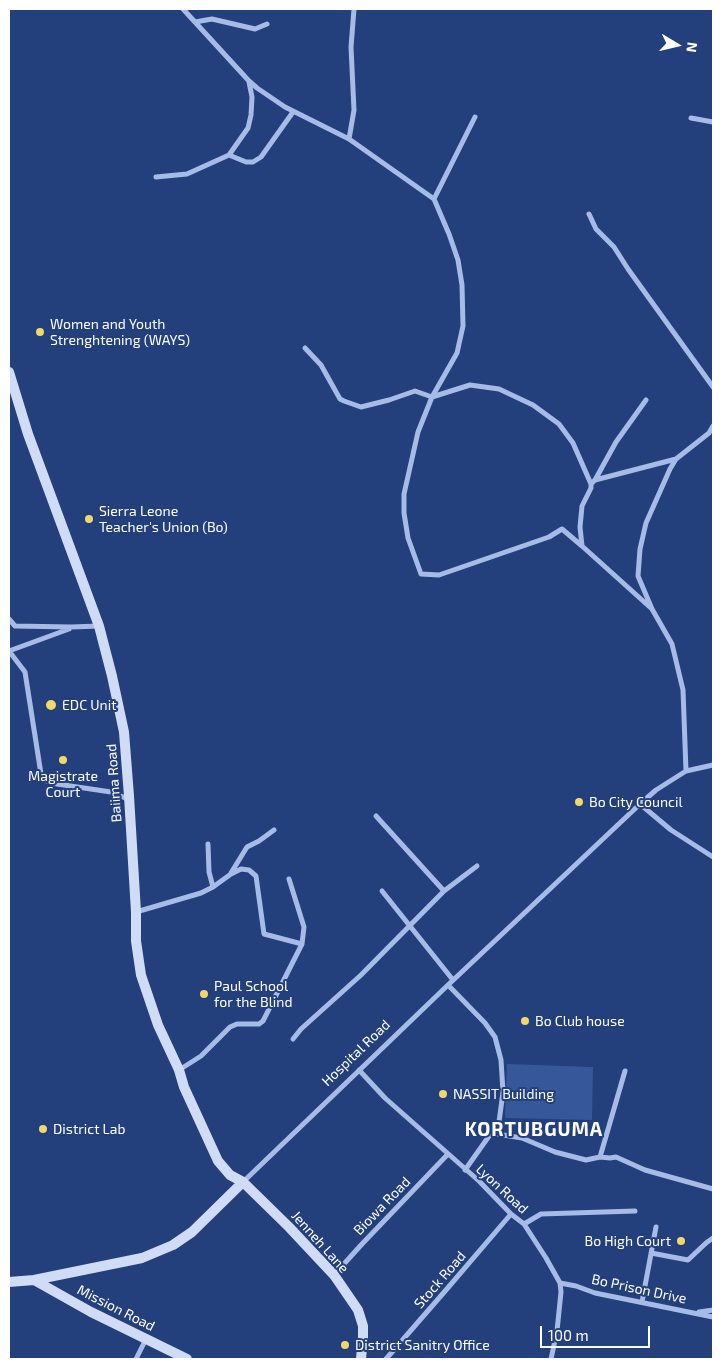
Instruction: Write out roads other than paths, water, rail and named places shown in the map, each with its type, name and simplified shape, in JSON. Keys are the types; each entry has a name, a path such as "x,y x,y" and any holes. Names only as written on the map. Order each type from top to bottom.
{"street":[{"path":"183,9 249,81 293,112 349,139 434,199 449,234 458,260 462,285 464,326 457,353 432,397 418,432 404,494 404,513 407,530 421,574 439,575 549,537 562,529 652,609"},
{"path":"349,139 354,110 351,47 354,9"},
{"path":"195,22 212,19 255,29 267,24"},
{"path":"156,177 186,174 229,155 248,128 252,97 249,81"},
{"path":"229,155 246,162 253,162 261,157 293,112"},
{"path":"434,199 475,117"},
{"path":"691,118 713,122"},
{"path":"589,214 596,229 614,247 713,387"},
{"path":"305,348 321,365 340,399 362,407 415,391 432,397 470,385 499,389 533,405 559,424 573,443 593,482"},
{"name":"Baiima Road","path":"9,372 28,434 99,626 112,676 124,732 130,800 136,941 141,975 158,1025 218,1161 230,1175 243,1182"},
{"path":"582,546 580,526 582,506 593,482 616,442 646,400"},
{"path":"686,771 683,690 672,644 652,609 638,576 640,549 646,523 670,469 676,459 709,433 713,426"},
{"path":"593,482 676,459"},
{"path":"9,619 15,626 99,626"},
{"path":"71,627 9,651 25,672 41,774 47,781 57,784 111,792 130,800"},
{"name":"Hospital Road","path":"9,1282 34,1280 142,1258 173,1245 192,1232 453,980 640,804 656,790 686,771 713,765"},
{"path":"640,804 670,830 713,857"},
{"path":"376,816 444,891"},
{"path":"231,874 248,847 274,830"},
{"path":"208,844 209,872 213,887"},
{"path":"293,1039 361,975 444,891 477,866"},
{"path":"136,912 202,893 241,869 249,870 256,876 264,934 302,944"},
{"path":"178,1070 200,1056 230,1027 236,1024 258,1024 263,1021 302,944 304,927 289,879"},
{"path":"382,891 453,980"},
{"path":"448,985 495,1037 501,1060 503,1092 499,1122 465,1170"},
{"name":"Lyon Road","path":"359,1070 385,1098 479,1181 511,1214 524,1224 560,1283"},
{"path":"600,1157 625,1071"},
{"path":"490,1133 522,1138 555,1152 586,1160 616,1156 645,1170 713,1189"},
{"name":"Biowa Road","path":"334,1275 448,1154"},
{"name":"Jenneh Lane","path":"243,1182 290,1227 334,1275 358,1310 363,1337 361,1359"},
{"path":"524,1224 541,1214 634,1211"},
{"name":"Stock Road","path":"386,1359 511,1214"},
{"path":"642,1302 656,1227"},
{"path":"651,1254 688,1260 713,1238"},
{"name":"Mission Road","path":"34,1280 92,1312 187,1359"},
{"path":"550,1359 557,1331 561,1292 560,1283"},
{"name":"Bo Prison Drive","path":"560,1283 576,1286 595,1293 713,1317"},
{"path":"691,1312 713,1310"},
{"path":"136,1359 146,1339"}],"place":[{"name":"Women and Youth Strenghtening (WAYS)","path":"40,332"},
{"name":"Sierra Leone Teacher's Union (Bo)","path":"89,519"},
{"name":"EDC Unit","path":"51,705"},
{"name":"Magistrate Court","path":"63,760"},
{"name":"Bo City Council","path":"579,802"},
{"name":"Paul School for the Blind","path":"204,994"},
{"name":"Bo Club house","path":"525,1021"},
{"name":"NASSIT Building","path":"443,1094"},
{"name":"District Lab","path":"43,1129"},
{"name":"Bo High Court","path":"681,1241"},
{"name":"District Sanitry Office","path":"345,1345"}],"district":[{"name":"KORTUBGUMA","path":"534,1130"}]}
